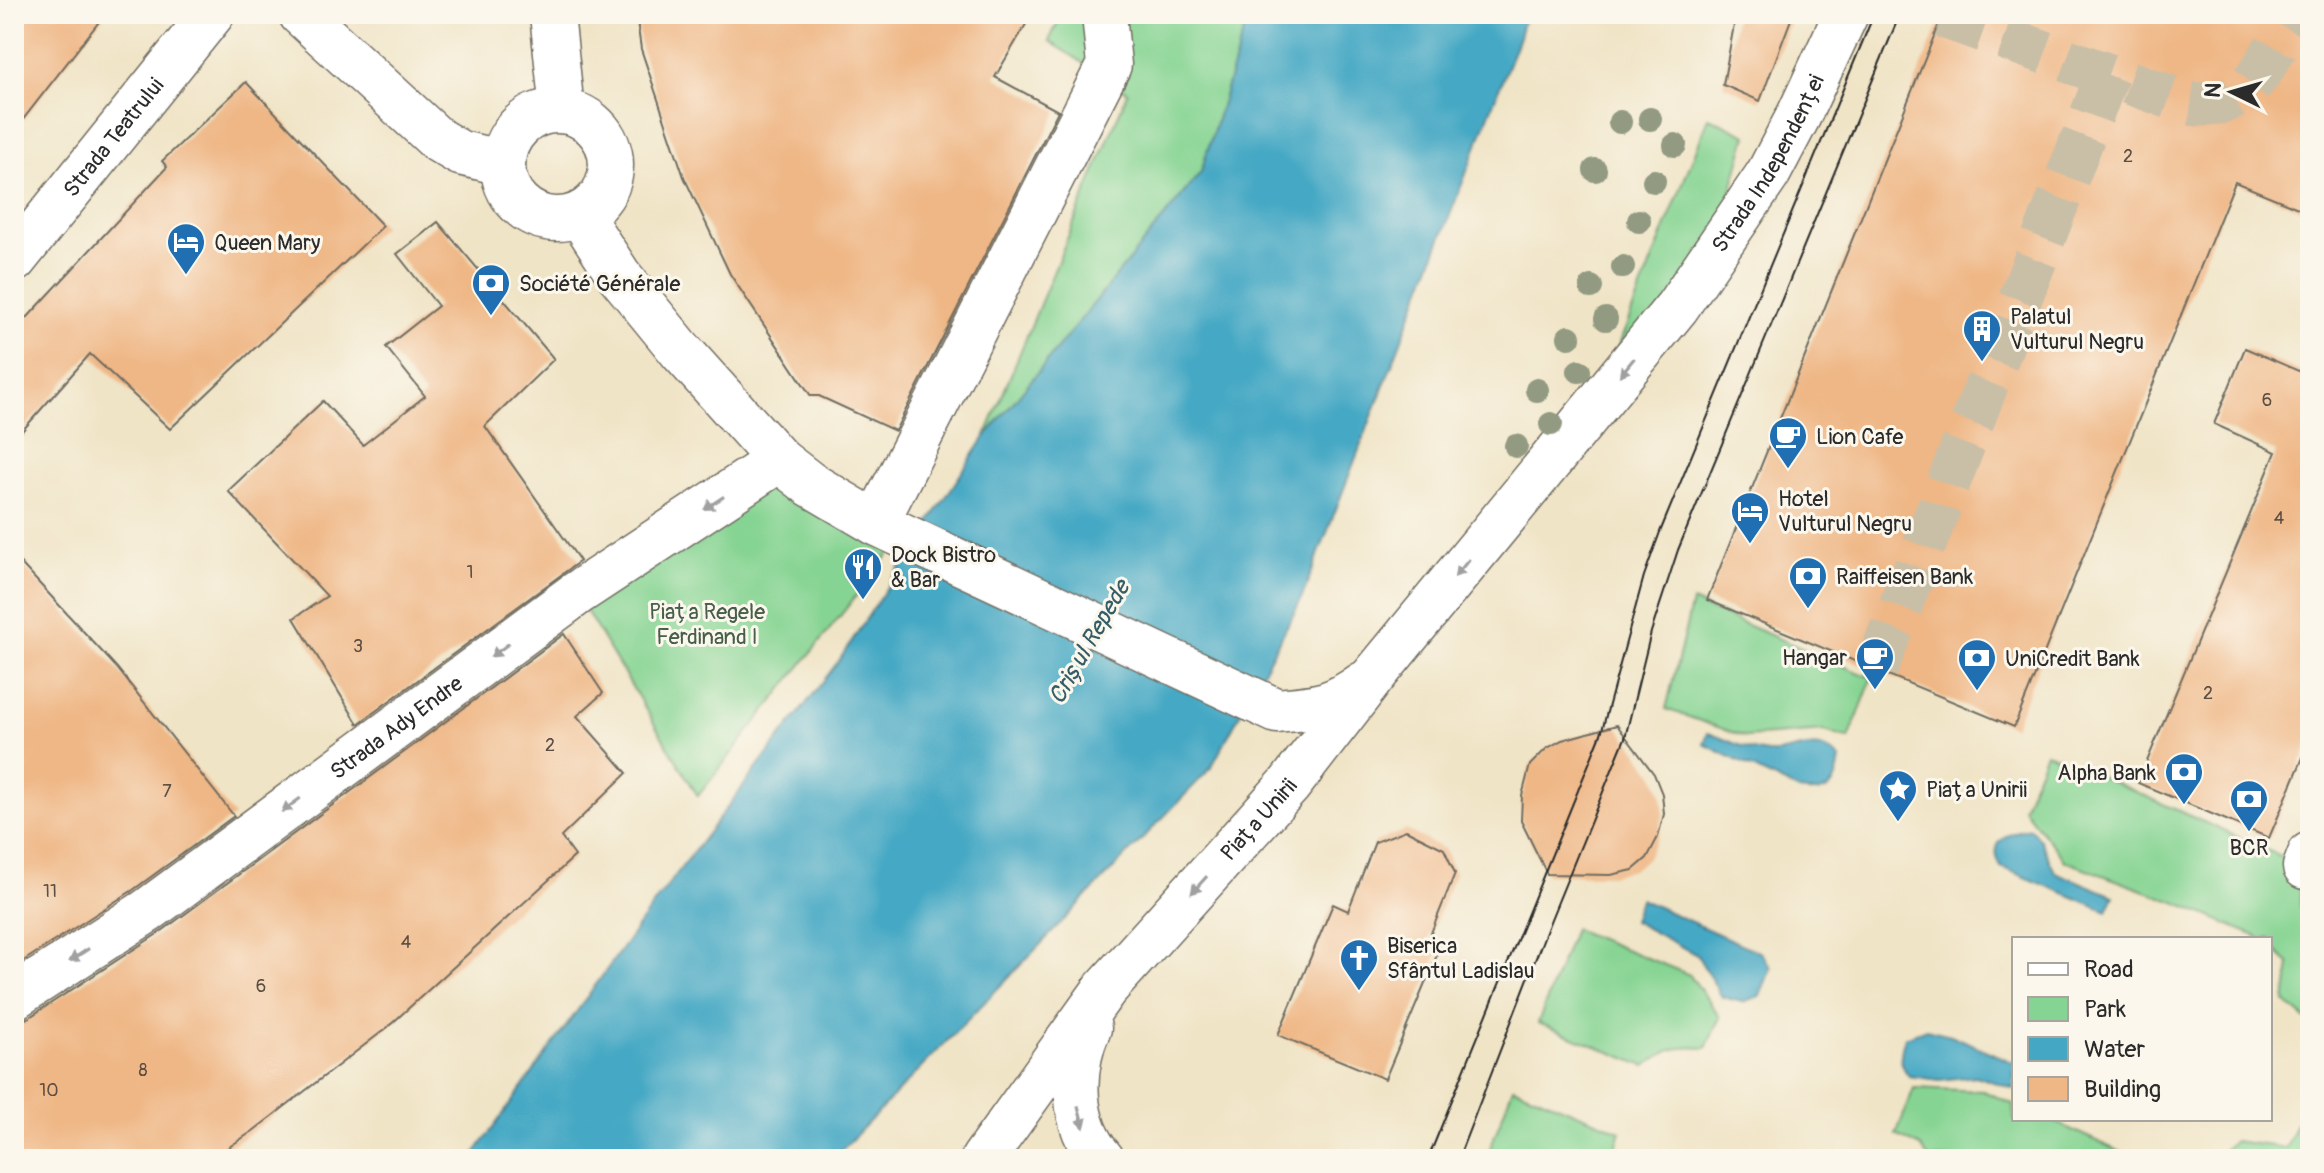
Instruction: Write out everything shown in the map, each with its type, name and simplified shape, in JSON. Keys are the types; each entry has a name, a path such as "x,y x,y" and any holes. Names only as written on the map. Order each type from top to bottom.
{"street":[{"name":"Strada Teatrului","path":"14,260 212,14"},
{"path":"301,14 438,140 460,153 503,163"},
{"path":"552,14 562,111"},
{"path":"898,532 1109,65 1104,14"},
{"name":"Strada Independenței","path":"1677,307 1768,174 1812,90 1846,14"},
{"path":"562,111 594,125 605,139 611,156 611,173 606,190 580,215 562,220 543,218 527,211 513,198 505,181 503,163 515,131 529,119 562,111"},
{"path":"580,215 619,275 652,316 779,460 810,484 898,532 1274,710 1317,707 1340,701 1372,678"},
{"name":"Piața Unirii","path":"983,1159 1105,989 1289,785 1372,678 1677,307"},
{"name":"Strada Ady Endre","path":"14,997 147,911 576,594 779,460"},
{"path":"1274,710 1291,735 1293,761 1289,785"},
{"name":"Piața Unirii","path":"1102,1159 1084,1128 1076,1096 1076,1068 1083,1040 1105,989"}],"green space":[{"path":"1062,14 1249,14 1201,172 985,437 1128,92 1049,41"},
{"path":"1709,117 1747,135 1714,254 1594,408"},
{"name":"Piața Regele Ferdinand I","path":"779,460 904,535 698,796 576,594"},
{"path":"1692,602 1872,678 1849,739 1825,731 1746,737 1666,709"},
{"path":"2046,752 2305,867 2300,900 2310,933 2310,1023 2285,1002 2290,964 2272,948 2272,937 2257,937 2183,905 2065,861 2023,808"},
{"path":"1574,929 1690,975 1720,1017 1706,1048 1673,1050 1645,1066 1538,1023"},
{"path":"1513,1087 1621,1131 1615,1151 1617,1159 1486,1159"},
{"path":"1914,1088 1983,1091 2012,1103 2012,1121 2052,1121 2136,1159 1929,1159 1921,1147 1896,1135"},
{"path":"2296,1124 2310,1130 2310,1159 2212,1159 2234,1141 2286,1148"}],"water":[{"name":"Crișul Repede","path":"1249,14 1525,14 1519,37 1300,602 1211,768 833,1159 471,1159 653,905 840,659 985,437 1201,172"},
{"path":"1708,733 1746,748 1769,753 1814,746 1822,748 1840,759 1836,777 1825,791 1799,791 1704,744"},
{"path":"2030,828 2040,840 2055,872 2114,896 2107,911 2001,867 1997,858 1998,845 2007,836"},
{"path":"1640,899 1761,953 1771,968 1760,996 1742,1002 1722,997 1697,955 1633,921"},
{"path":"1926,1029 1951,1035 2012,1062 2012,1088 1976,1076 1939,1080 1909,1076 1901,1058 1905,1037"}],"building":[{"path":"14,14 105,14 14,131"},
{"path":"636,14 1032,14 995,77 1058,111 895,431 819,396 811,396 730,274 684,177 641,49"},
{"path":"1736,14 1793,14 1760,101 1723,85"},
{"name":"Palatul Vulturul Negru","path":"1943,14 2310,14 2310,213 2235,182 2014,727 1707,600"},
{"path":"246,82 383,226 170,429 90,354 14,440 14,332 167,167 162,161"},
{"path":"438,222 554,359 485,426 580,561 358,724 294,618 327,596 228,491 323,401 363,445 425,396 386,347 438,306 397,254"},
{"path":"2245,348 2308,375 2310,372 2310,741 2269,838 2138,783 2276,452 2214,424"},
{"path":"14,556 117,668 234,816 133,890 14,967"},
{"path":"564,634 603,693 577,716 627,773 561,837 575,856 388,1027 253,1131 211,1159 14,1159 14,1022 28,1018 162,931"},
{"path":"1617,725 1654,774 1662,794 1664,814 1658,837 1647,858 1633,870 1611,875 1547,874 1521,821 1522,796 1530,765 1546,749 1562,740"},
{"name":"Biserica Sfântul Ladislau","path":"1406,830 1444,849 1455,873 1427,943 1440,948 1385,1079 1278,1035 1333,904 1348,911 1375,842"}],"tunnel":[{"path":"1942,16 2187,103 2209,104 2226,100 2254,80 2293,14"},
{"path":"1876,669 2108,73"}],"tram line":[{"path":"1428,1159 1601,734 1644,576 1660,532 1874,14"},
{"path":"1458,1159 1625,738 1651,632 1678,550 1900,14"}],"place":[{"name":"Queen Mary","path":"186,276"},
{"name":"Société Générale","path":"491,317"},
{"name":"Palatul Vulturul Negru","path":"1982,363"},
{"name":"Lion Cafe","path":"1788,470"},
{"name":"Hotel Vulturul Negru","path":"1750,545"},
{"name":"Dock Bistro & Bar","path":"863,601"},
{"name":"Raiffeisen Bank","path":"1808,610"},
{"name":"Hangar","path":"1875,691"},
{"name":"UniCredit Bank","path":"1977,692"},
{"name":"Alpha Bank","path":"2184,806"},
{"name":"Piața Unirii","path":"1898,823"},
{"name":"BCR","path":"2249,833"},
{"name":"Biserica Sfântul Ladislau","path":"1359,992"}]}
